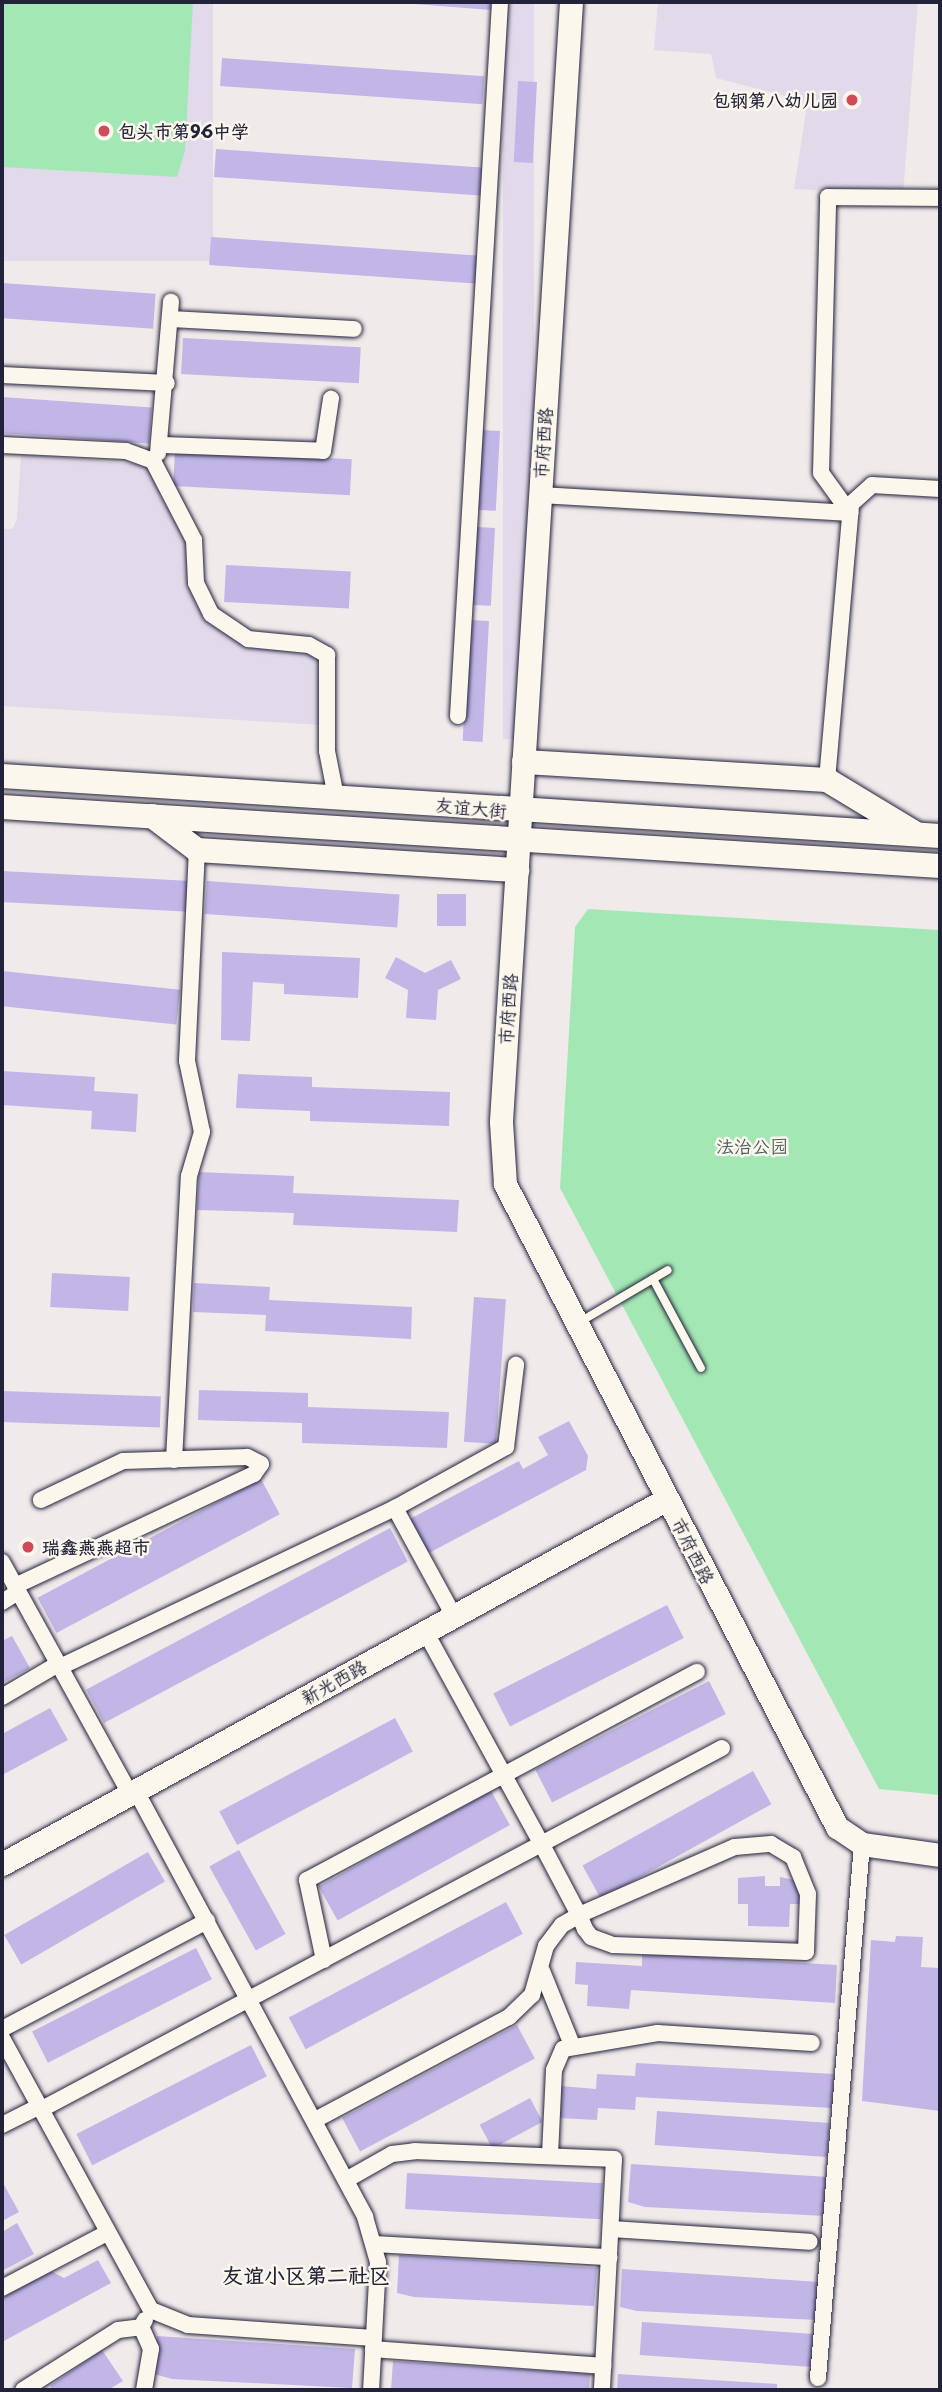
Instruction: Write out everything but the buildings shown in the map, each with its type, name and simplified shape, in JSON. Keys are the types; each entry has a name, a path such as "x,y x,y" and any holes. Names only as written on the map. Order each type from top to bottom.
{"main road":[{"path":"523,762 827,780 930,835"},
{"name":"友谊大街","path":"2,776 336,797 521,812 930,835"},
{"name":"友谊大街","path":"2,807 940,866"},
{"path":"152,816 197,850 517,870"}],"street":[{"path":"458,716 500,2"},
{"name":"市府西路","path":"571,2 523,762 502,1170 525,1232 578,1323 816,1792 837,1827 862,1844 940,1855"},
{"path":"850,513 821,473 828,197 940,198"},
{"path":"153,461 163,445 171,302"},
{"path":"170,319 354,328"},
{"path":"2,375 167,383"},
{"path":"163,445 323,451 331,399"},
{"path":"2,445 126,452 153,461 194,540 196,583 211,614 248,639 309,645 327,655 327,751 336,797"},
{"path":"827,780 850,513 858,492 872,485 940,489"},
{"path":"540,495 850,513"},
{"path":"174,1460 189,1176 202,1132 187,1045 197,850"},
{"path":"2,1697 59,1666 395,1508 506,1447 516,1366"},
{"path":"2,1602 17,1589 261,1468 247,1457 109,1464 41,1500"},
{"name":"新光西路","path":"2,1864 667,1499"},
{"path":"395,1508 454,1616"},
{"path":"2,1562 59,1666 208,1921 346,2180 374,2244 371,2390"},
{"path":"314,2120 509,2017 532,1995 542,1971 550,1938 579,1915 747,1844 787,1850 808,1894 806,1952 613,1945 591,1937 579,1915 541,1843 425,1632"},
{"path":"324,1960 307,1880 697,1672"},
{"path":"2,2125 39,2109 251,1999 722,1748"},
{"path":"818,2378 862,1844"},
{"path":"2,2029 208,1921"},
{"path":"542,1971 572,2045"},
{"path":"550,2155 556,2062 572,2045 658,2033 812,2043"},
{"path":"2,2038 105,2234 151,2310 188,2325 604,2366"},
{"path":"346,2180 404,2152 614,2159 602,2390"},
{"path":"611,2228 810,2242"},
{"path":"2,2288 105,2234"},
{"path":"374,2244 610,2257"},
{"path":"141,2328 151,2310"},
{"path":"23,2390 118,2330 141,2328"},
{"path":"141,2328 151,2349 144,2390"}],"lane":[{"path":"578,1323 668,1270"},
{"path":"653,1279 701,1368"}],"shaded area":[{"name":"包头市第96中学","path":"2,2 213,2 213,261 2,261"},
{"path":"503,2 534,2 534,739 503,739"},
{"name":"包钢第八幼儿园","path":"658,2 918,2 903,195 794,189 806,112 789,97 716,78 711,54 654,50"},
{"path":"21,454 157,466 160,497 187,533 195,604 237,641 317,657 322,725 2,706 2,529 12,529 17,519"}],"green space":[{"path":"2,2 193,2 185,151 177,177 2,167"},
{"name":"法治公园","path":"588,909 940,930 940,1795 879,1789 560,1188 575,927"}],"place":[{"name":"包钢第八幼儿园","path":"852,100"},
{"name":"包头市第96中学","path":"104,131"},
{"name":"瑞鑫燕燕超市","path":"28,1547"}],"district":[{"name":"友谊小区第二社区","path":"306,2274"}]}
